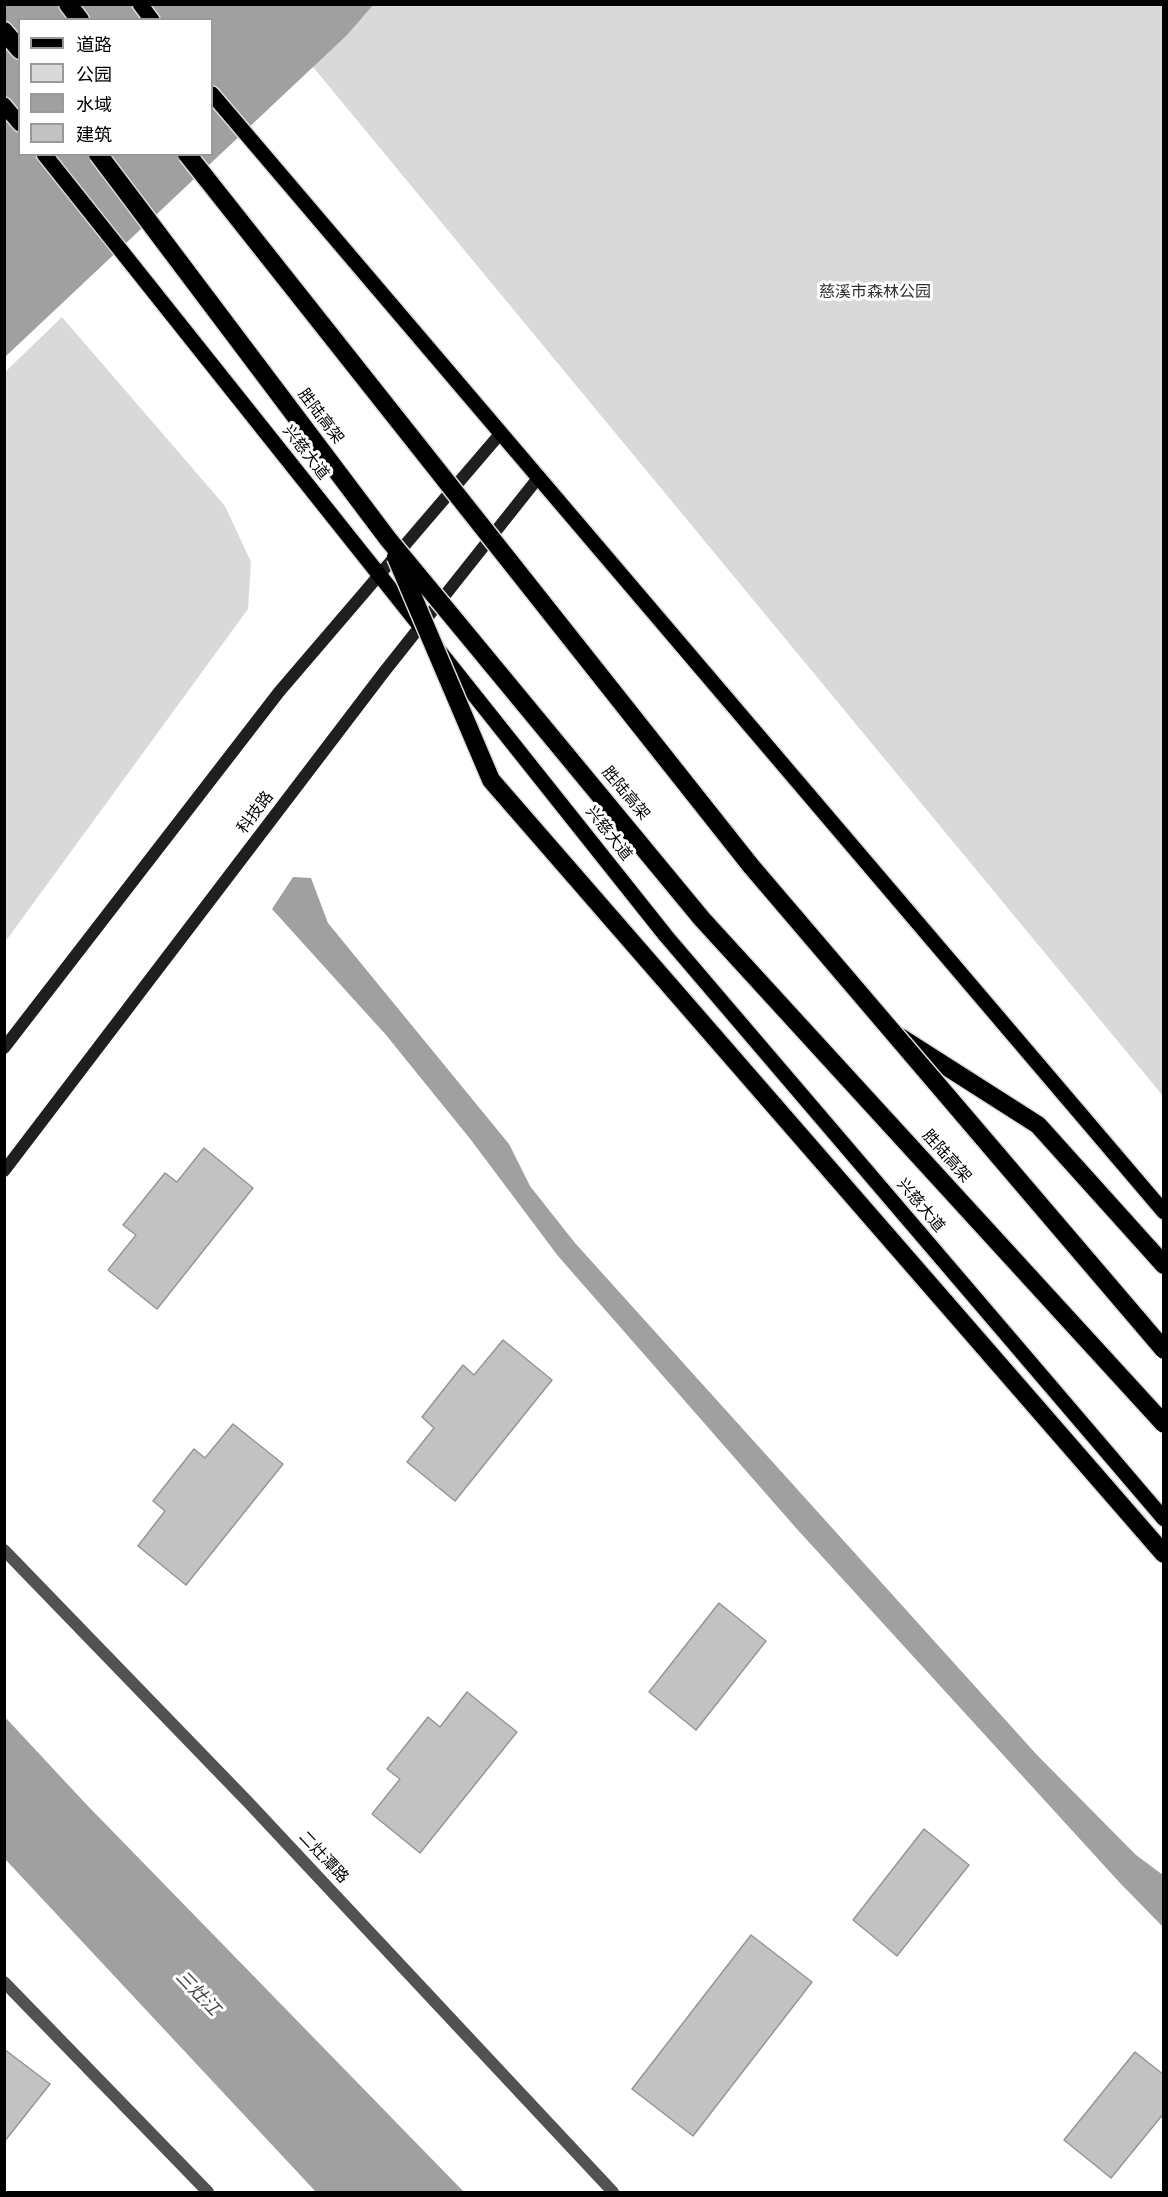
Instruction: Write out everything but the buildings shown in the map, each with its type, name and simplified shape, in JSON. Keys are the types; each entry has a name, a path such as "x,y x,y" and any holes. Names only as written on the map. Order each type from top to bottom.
{"highway":[{"path":"68,4 78,18"},
{"path":"4,31 18,48"},
{"name":"胜陆高架","path":"100,156 388,539 702,919 1164,1424"},
{"path":"189,156 751,866 1164,1350"},
{"path":"388,539 491,780 1164,1554"},
{"path":"892,1032 1038,1125 1164,1265"}],"main road":[{"path":"140,4 150,18"},
{"path":"213,95 1164,1212"},
{"path":"4,105 18,122"},
{"name":"兴慈大道","path":"46,156 666,936 1164,1519"},
{"path":"4,1048 279,692 500,434"},
{"name":"科技路","path":"4,1171 384,672 538,478"}],"street":[{"name":"二灶潭路","path":"4,1550 247,1801 614,2193"},
{"path":"4,1982 208,2193"}],"green space":[{"name":"慈溪市森林公园","path":"286,5 1163,5 1163,1096 313,67"},
{"path":"62,317 225,506 251,562 248,609 5,942 5,372"}],"water":[{"path":"5,5 373,5 347,35 5,357"},
{"path":"293,877 311,878 328,923 509,1144 530,1186 575,1243 1037,1755 1136,1855 1163,1875 1163,1927 1120,1883 796,1528 558,1256 471,1140 386,1035 272,909"},
{"name":"三灶江","path":"4,1716 86,1804 464,2192 316,2192 5,1859"}]}
